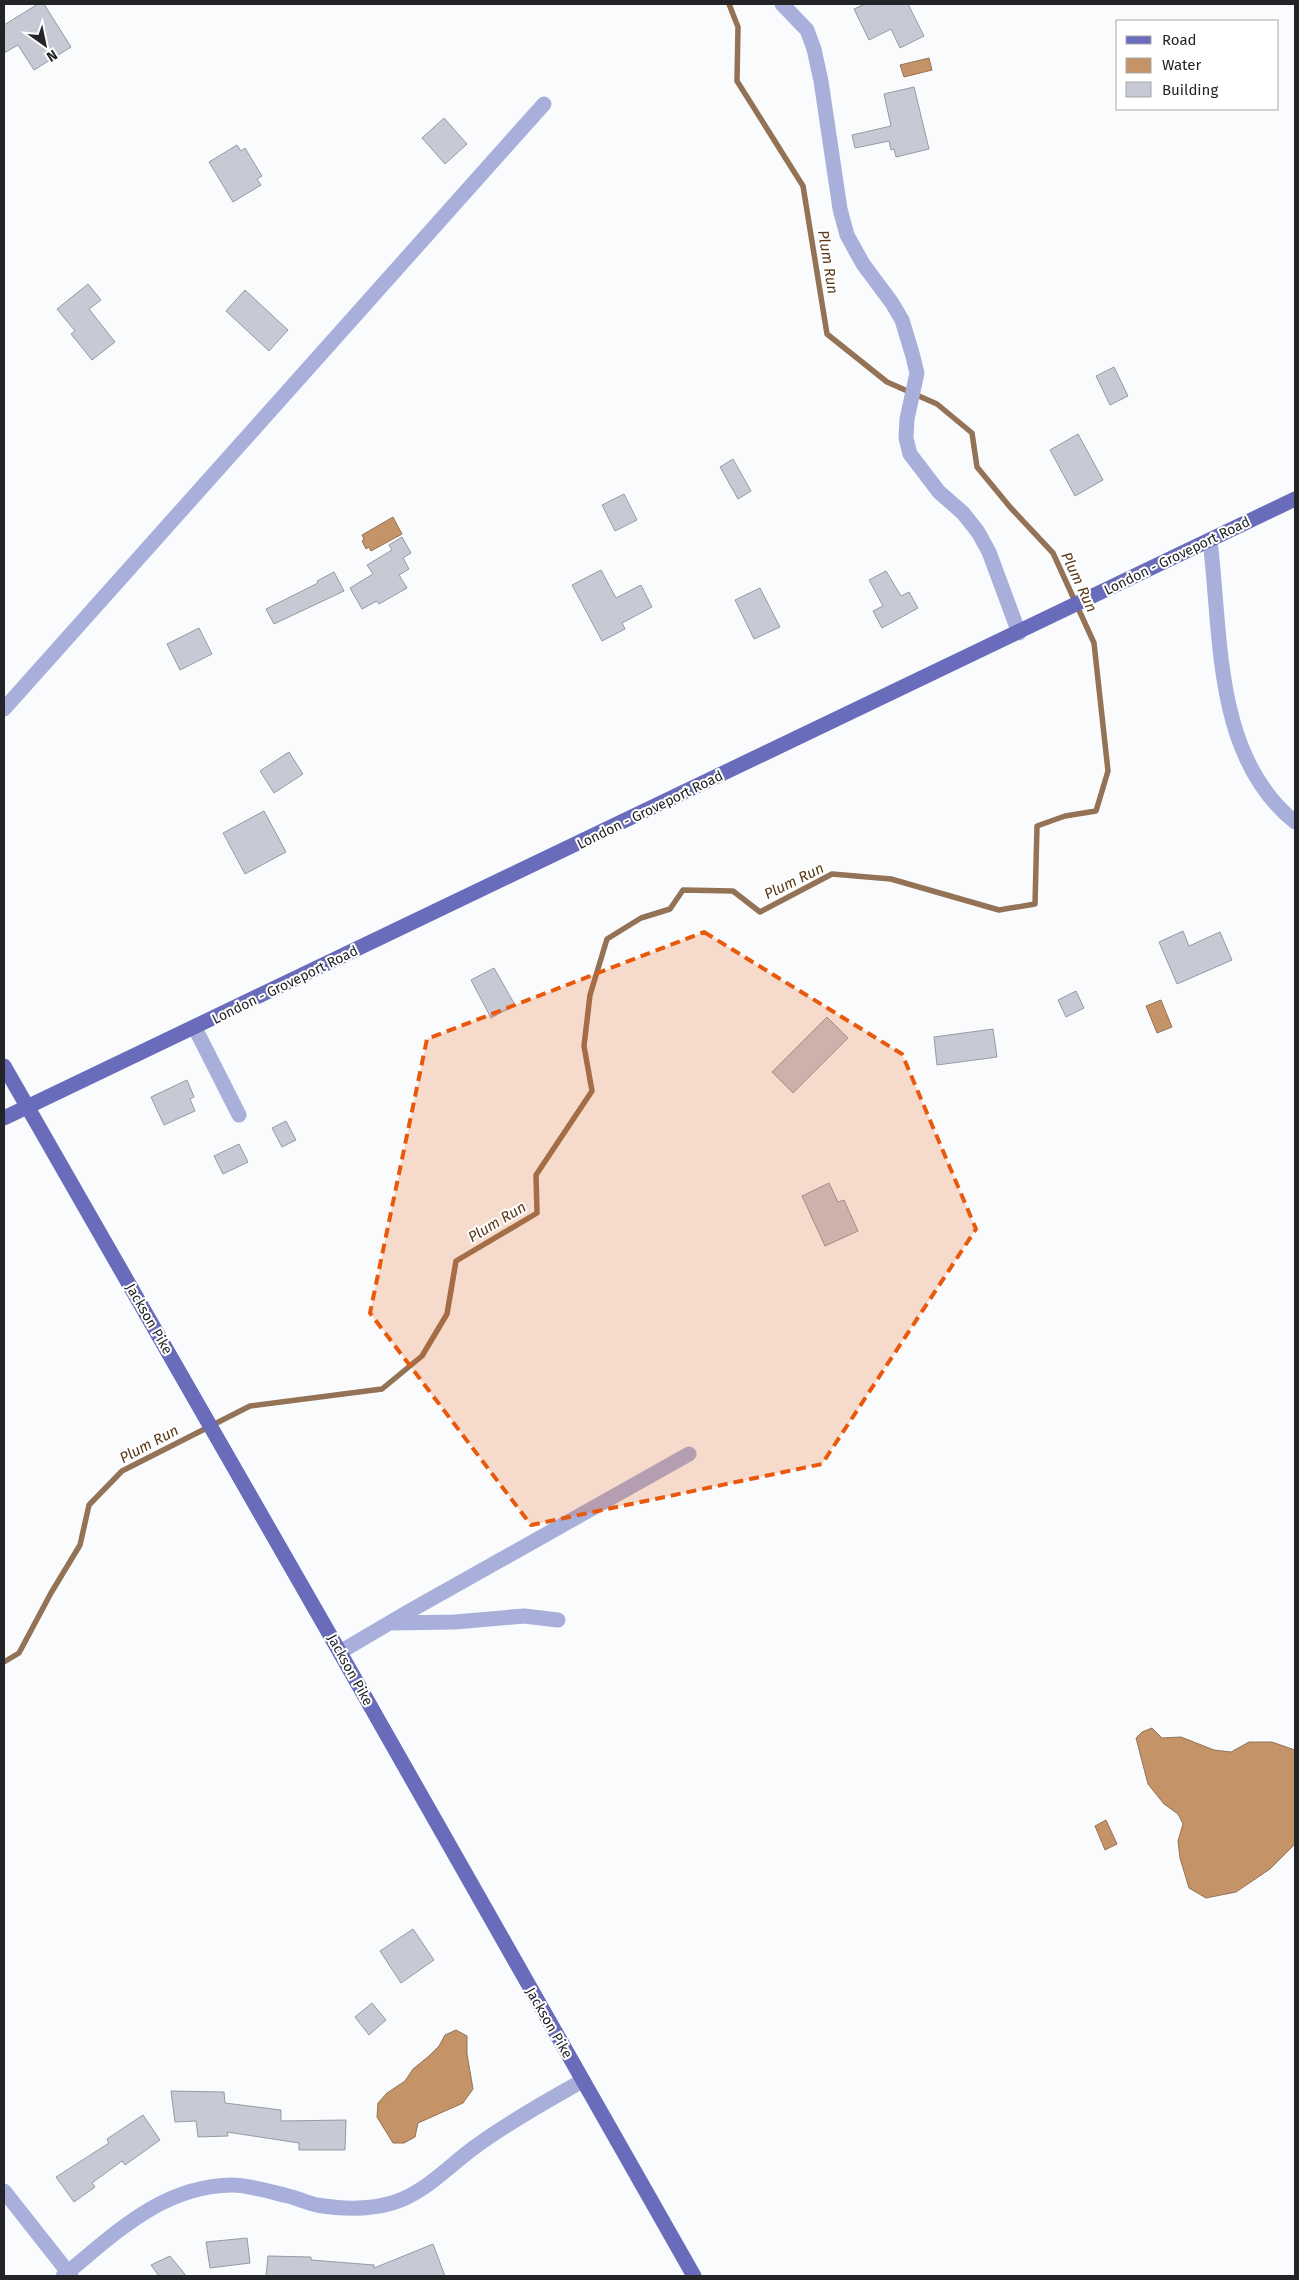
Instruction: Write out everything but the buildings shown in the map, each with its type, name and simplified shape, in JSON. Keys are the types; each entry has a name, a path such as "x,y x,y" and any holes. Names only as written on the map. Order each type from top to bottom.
{"main road":[{"name":"London - Groveport Road","path":"4,1118 1295,499"},
{"name":"Jackson Pike","path":"4,1066 232,1462 694,2276"}],"street":[{"path":"782,4 807,30 814,49 840,209 848,235 863,264 892,303 902,320 917,373 907,419 906,438 910,454 939,492 963,513 978,532 1025,630"},
{"path":"4,709 544,104"},
{"path":"1210,541 1221,651 1231,716 1242,753 1259,785 1280,810 1295,822"},
{"path":"195,1028 239,1115"},
{"path":"340,1652 689,1454"},
{"path":"389,1623 454,1622 524,1616 558,1620"},
{"path":"4,2191 67,2275 136,2218 164,2200 188,2191 234,2185 325,2206 369,2208 392,2203 414,2194 477,2145 515,2119 582,2081"}],"highlighted area":[{"path":"704,932 902,1054 976,1229 822,1464 531,1525 370,1313 427,1039"}],"water":[{"path":"929,58 932,70 904,77 900,65"},
{"path":"393,517 402,534 371,551 369,547 366,549 362,541 364,539 362,535"},
{"path":"1161,1000 1172,1027 1157,1033 1146,1006"},
{"path":"1152,1728 1162,1738 1181,1737 1214,1750 1231,1752 1249,1742 1272,1742 1295,1750 1295,1844 1270,1869 1236,1892 1206,1898 1189,1888 1180,1858 1178,1841 1183,1824 1178,1814 1164,1804 1148,1784 1136,1738 1142,1732"},
{"path":"1106,1820 1117,1844 1105,1850 1095,1826"},
{"path":"456,2030 467,2036 467,2054 473,2089 463,2103 418,2123 415,2137 404,2143 393,2143 377,2117 378,2103 387,2093 405,2081 413,2069 439,2046 445,2035"}],"waterway":[{"name":"Plum Run","path":"4,1662 19,1653 51,1593 80,1545 89,1505 122,1471 250,1406 382,1389 422,1356 447,1314 456,1261 537,1213 536,1175 592,1091 584,1046 590,995 607,939 641,918 670,909 683,890 733,891 760,912 832,874 891,879 999,910 1035,904 1037,826 1065,816 1096,811 1108,771 1094,643 1053,553 1010,507 977,467 972,433 937,404 887,382 827,334 803,186 737,81 738,27 729,4"}]}
